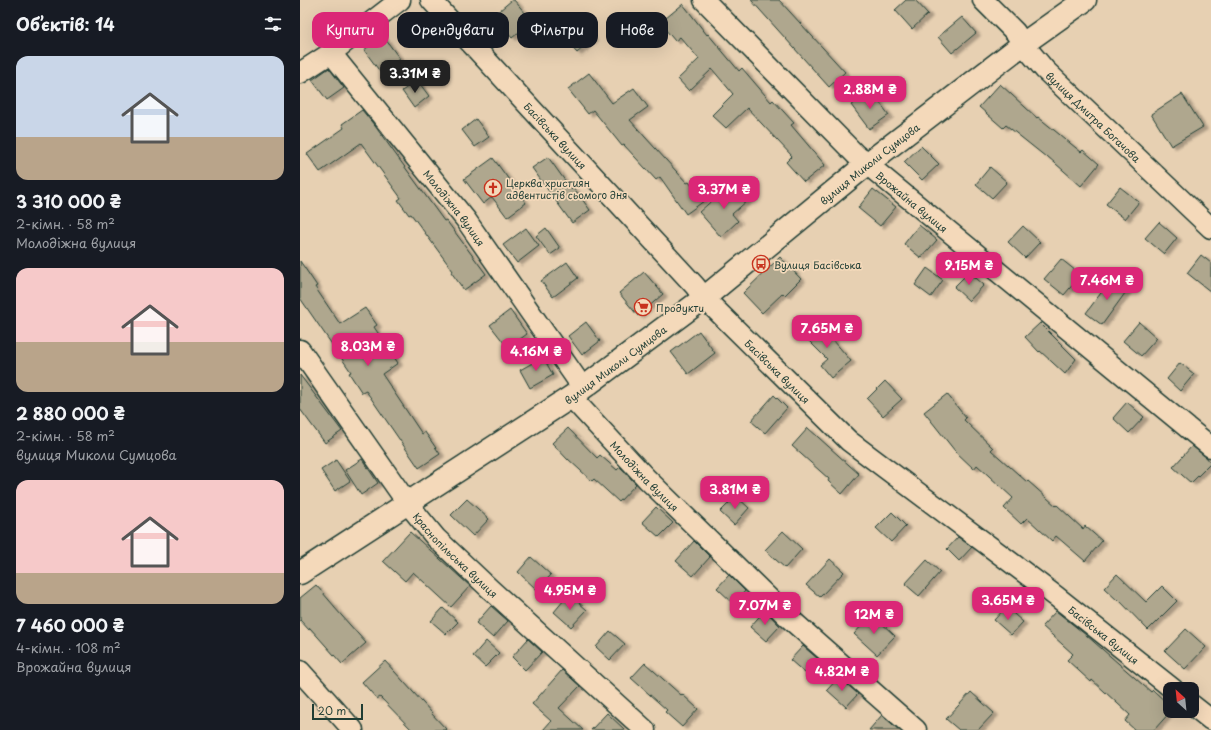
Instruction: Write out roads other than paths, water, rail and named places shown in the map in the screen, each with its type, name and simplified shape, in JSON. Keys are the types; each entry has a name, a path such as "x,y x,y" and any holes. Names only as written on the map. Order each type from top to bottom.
{"street":[{"path":"300,73 331,53 400,0"},
{"name":"Басівська вулиця","path":"431,0 695,286 704,298 849,441 1057,597 1163,682"},
{"name":"Врожайна вулиця","path":"704,0 856,155 1211,447"},
{"name":"вулиця Дмитра Богачова","path":"983,0 1015,32 1045,70 1211,228"},
{"name":"вулиця Миколи Сумцова","path":"300,573 408,504 576,393 704,298 867,164 1023,44 1085,0"},
{"name":"Молодіжна вулиця","path":"331,53 466,220 576,378 576,393 647,479 789,618 916,730"},
{"name":"Краснопільська вулиця","path":"300,350 408,504 436,538 484,584 645,730"},
{"path":"300,671 353,730"},
{"path":"1199,710 1211,720"}],"place":[{"name":"Церква християн адвентистів сьомого дня","path":"493,188"},
{"name":"Вулиця Басівська","path":"761,264"},
{"name":"Продукти","path":"643,307"}]}
